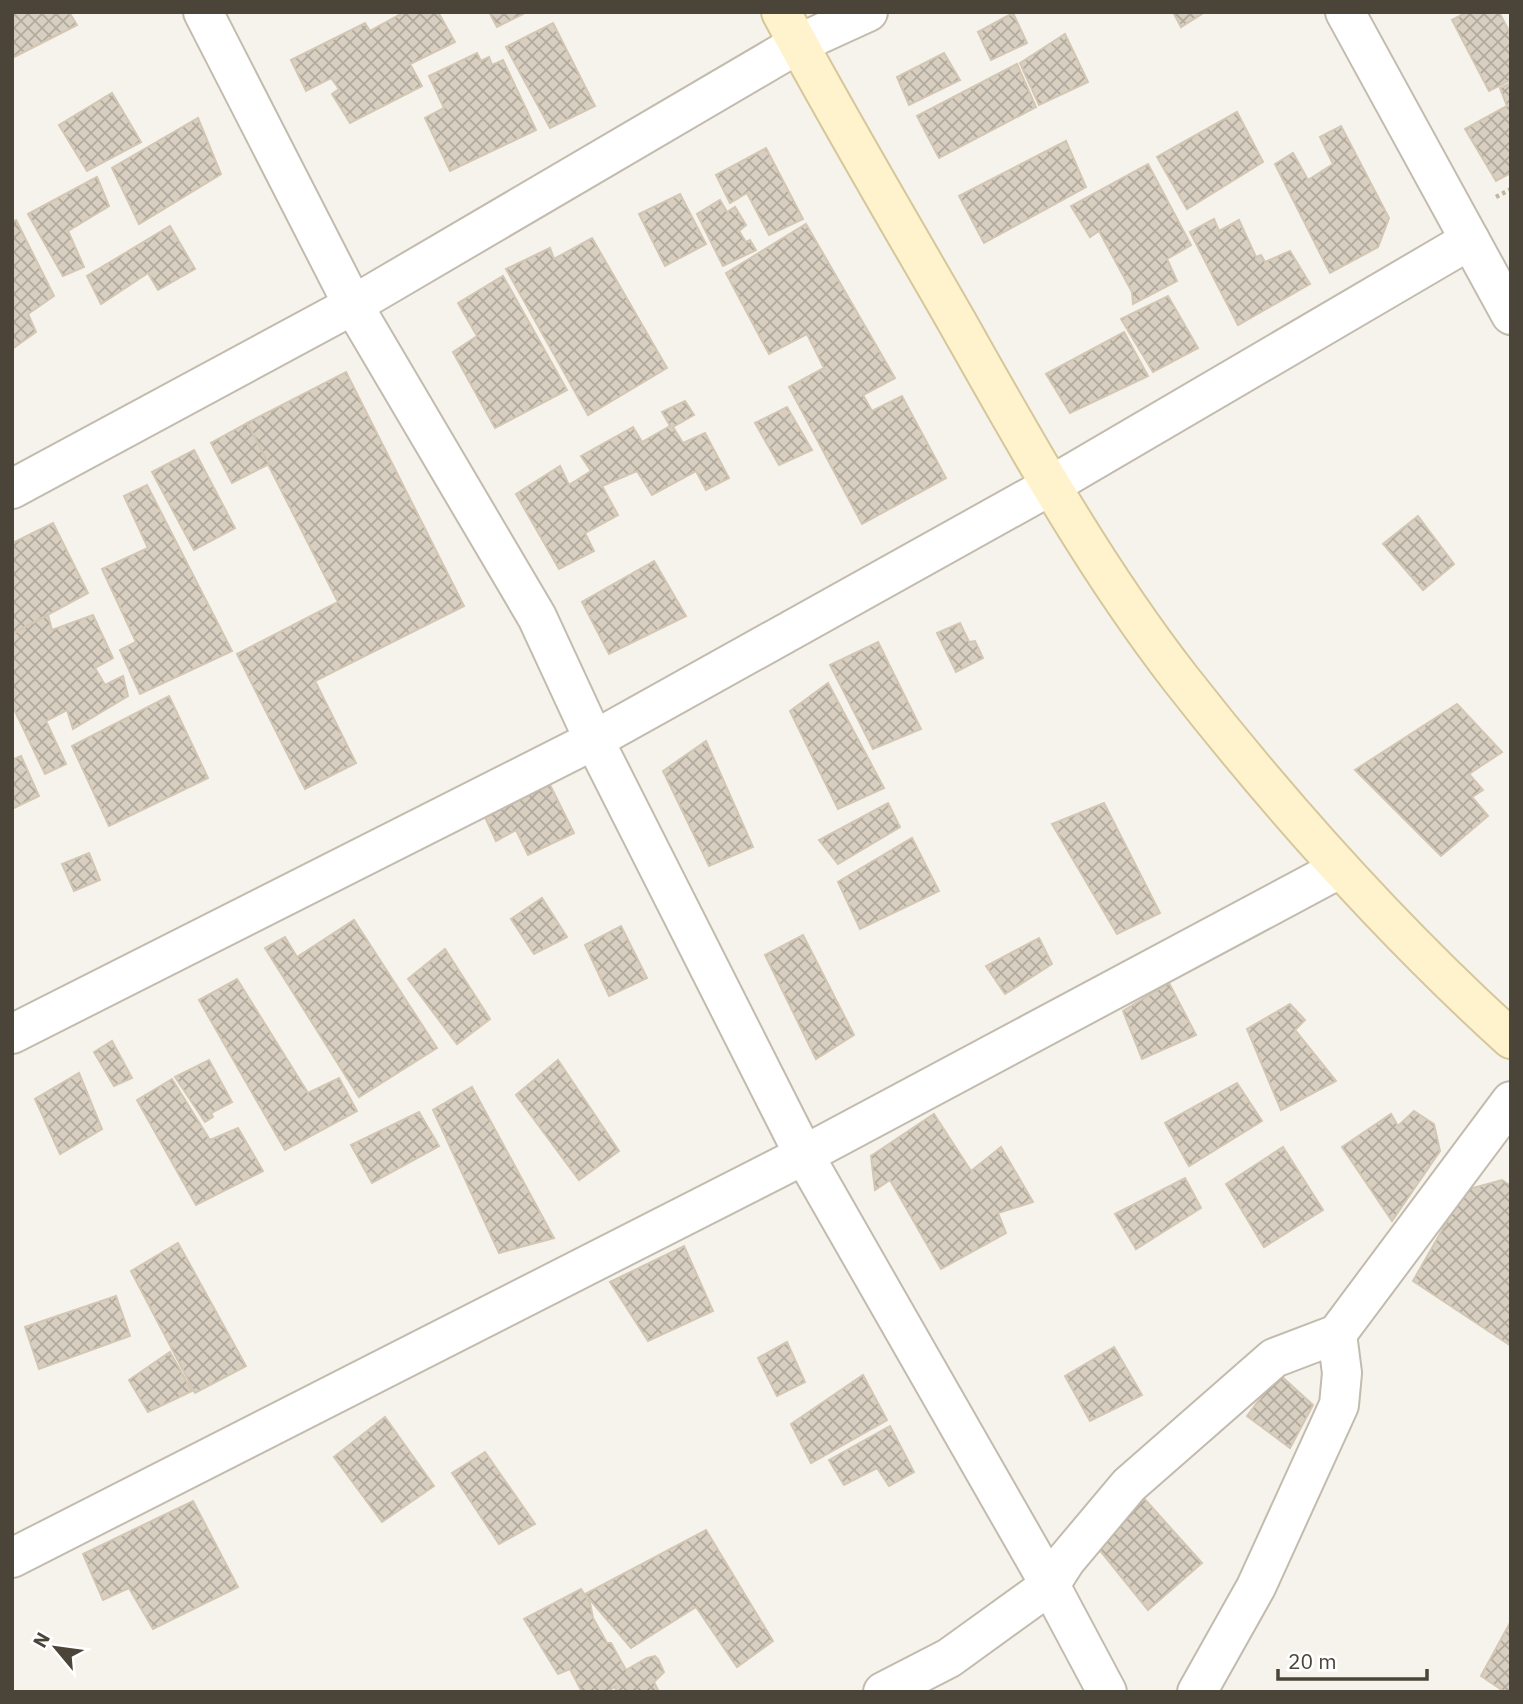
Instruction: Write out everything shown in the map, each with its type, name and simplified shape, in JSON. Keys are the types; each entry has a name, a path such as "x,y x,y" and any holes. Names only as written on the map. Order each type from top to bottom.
{"street":[{"path":"203,12 353,305 537,618 594,740 804,1155 1051,1585 1107,1692"},
{"path":"12,489 353,305 789,28 868,12"},
{"path":"1345,12 1511,315"},
{"path":"789,28 1050,486 1180,677 1339,869 1456,989 1511,1039"},
{"path":"12,1034 594,740 1050,486 1470,240"},
{"path":"12,1558 804,1155 1339,869"},
{"path":"883,1692 949,1658 1051,1585 1066,1560 1129,1485 1274,1359 1337,1334 1511,1101"},
{"path":"1197,1692 1256,1587 1339,1405 1342,1373 1337,1334"}],"building":[{"path":"12,12 69,12 77,25 12,58"},
{"path":"400,12 438,12 455,42 410,64 422,86 350,123 332,94 339,89 331,78 306,91 291,60 365,23 370,31 401,14"},
{"path":"489,12 522,12 523,14 497,27"},
{"path":"1173,12 1205,12 1181,27"},
{"path":"1467,12 1499,12 1511,35 1511,80 1489,91 1452,20"},
{"path":"1013,13 1027,43 991,60 978,32"},
{"path":"553,23 595,106 550,128 506,47"},
{"path":"1065,34 1088,82 1039,105 1020,63"},
{"path":"477,53 481,61 489,57 492,65 503,60 536,130 450,171 425,118 444,108 429,76"},
{"path":"944,53 960,80 909,105 897,77"},
{"path":"1017,64 1036,107 939,158 917,116"},
{"path":"1511,83 1511,173 1496,181 1465,129 1507,106 1500,88"},
{"path":"112,93 141,142 87,171 59,125"},
{"path":"1237,112 1263,162 1187,209 1157,157"},
{"path":"198,118 221,174 139,224 112,168"},
{"path":"1341,126 1389,218 1378,247 1330,273 1275,164 1293,153 1308,180 1333,164 1320,137"},
{"path":"1066,141 1086,187 984,243 959,196"},
{"path":"766,148 803,219 769,235 747,193 730,203 716,175"},
{"path":"1148,164 1191,245 1167,259 1177,281 1133,304 1132,292 1099,231 1090,237 1071,206"},
{"path":"97,177 109,206 68,231 84,267 63,276 28,214"},
{"path":"680,194 706,244 665,266 639,214"},
{"path":"720,200 727,212 735,207 746,225 739,231 746,242 750,240 756,250 723,266 697,214"},
{"path":"1214,219 1219,231 1239,220 1256,257 1261,255 1265,262 1290,251 1310,284 1238,325 1190,232"},
{"path":"16,220 54,296 28,314 36,332 12,349 12,222"},
{"path":"806,224 895,378 863,395 872,411 902,396 946,478 862,524 789,387 824,368 807,334 769,354 726,273"},
{"path":"170,226 195,269 158,290 148,273 101,304 87,276"},
{"path":"592,238 667,368 588,415 506,269 550,248 554,259"},
{"path":"503,276 567,390 495,428 453,352 477,336 458,303"},
{"path":"1168,296 1198,348 1153,372 1121,319"},
{"path":"1124,332 1148,376 1070,413 1046,374"},
{"path":"346,372 464,606 315,681 356,763 305,789 237,654 338,602 247,423"},
{"path":"685,401 694,415 673,427 683,443 705,433 729,478 706,490 696,471 652,495 637,471 602,486 618,515 585,533 594,551 559,569 516,494 560,466 569,485 591,471 581,456 633,427 642,442 670,426 662,412"},
{"path":"787,407 812,450 779,465 755,423"},
{"path":"247,423 269,464 232,483 211,443"},
{"path":"194,450 235,528 194,550 152,472"},
{"path":"147,485 232,651 140,694 120,650 136,642 102,569 148,548 124,496"},
{"path":"1418,516 1454,564 1423,590 1383,544"},
{"path":"53,523 88,593 12,634 12,543"},
{"path":"654,561 686,616 609,654 582,602"},
{"path":"48,615 52,630 93,615 113,658 95,668 105,685 123,676 128,696 73,729 67,710 46,721 66,764 45,774 12,705 12,634"},
{"path":"960,623 969,642 975,641 983,658 956,672 937,633"},
{"path":"878,642 921,729 873,749 830,665"},
{"path":"828,683 884,788 838,809 790,711"},
{"path":"169,696 208,778 109,826 72,746"},
{"path":"1457,704 1502,752 1469,774 1483,790 1472,797 1488,816 1441,856 1355,770"},
{"path":"706,741 753,847 709,866 663,771"},
{"path":"21,756 39,796 12,809 12,760"},
{"path":"548,781 574,833 528,855 516,830 496,841 484,815"},
{"path":"888,803 900,827 838,864 819,840"},
{"path":"1104,803 1160,913 1117,934 1052,824"},
{"path":"912,838 939,891 860,929 838,882"},
{"path":"89,853 100,880 74,891 62,864"},
{"path":"542,898 567,937 534,954 511,919"},
{"path":"354,920 437,1048 359,1097 265,948 285,937 297,957"},
{"path":"621,926 647,978 609,996 585,945"},
{"path":"803,935 854,1035 816,1059 765,955"},
{"path":"1039,938 1052,964 1005,994 986,966"},
{"path":"445,949 490,1019 457,1044 408,979"},
{"path":"237,979 308,1093 339,1078 357,1111 285,1150 199,1000"},
{"path":"1169,983 1196,1035 1142,1059 1123,1011"},
{"path":"1290,1004 1305,1020 1295,1030 1336,1081 1281,1110 1247,1029"},
{"path":"112,1041 132,1078 114,1086 94,1052"},
{"path":"209,1060 232,1102 211,1113 213,1117 205,1122 175,1077"},
{"path":"558,1060 619,1151 579,1180 516,1095"},
{"path":"79,1073 102,1129 60,1154 35,1099"},
{"path":"172,1079 210,1140 238,1128 263,1171 196,1205 137,1100"},
{"path":"1237,1083 1262,1121 1189,1166 1165,1123"},
{"path":"472,1087 554,1238 499,1253 433,1110"},
{"path":"1414,1111 1434,1124 1440,1151 1392,1221 1342,1147 1391,1114 1398,1126"},
{"path":"419,1112 439,1146 372,1183 351,1145"},
{"path":"934,1114 971,1171 1001,1147 1033,1202 998,1213 1006,1233 941,1269 890,1180 875,1190 871,1156"},
{"path":"1283,1147 1323,1210 1264,1247 1226,1184"},
{"path":"1185,1178 1201,1208 1136,1249 1115,1214"},
{"path":"1502,1180 1511,1186 1511,1346 1413,1281 1465,1190"},
{"path":"178,1243 246,1366 195,1393 131,1271"},
{"path":"684,1246 713,1311 648,1341 610,1282"},
{"path":"116,1296 130,1336 39,1369 25,1327"},
{"path":"787,1342 805,1382 777,1396 758,1358"},
{"path":"1114,1347 1142,1395 1090,1421 1065,1376"},
{"path":"170,1352 192,1391 148,1412 129,1380"},
{"path":"1279,1374 1313,1405 1290,1448 1247,1416"},
{"path":"863,1375 887,1420 811,1463 791,1424"},
{"path":"385,1417 434,1486 382,1522 334,1457"},
{"path":"890,1426 914,1472 889,1486 877,1468 844,1485 829,1460"},
{"path":"485,1452 535,1524 499,1544 452,1473"},
{"path":"1141,1495 1202,1563 1148,1610 1094,1543"},
{"path":"193,1501 238,1587 153,1629 129,1588 103,1600 83,1554"},
{"path":"706,1530 773,1641 737,1667 696,1607 631,1648 585,1594"},
{"path":"581,1589 590,1603 593,1618 626,1670 647,1658 655,1656 658,1659 664,1672 654,1682 659,1692 617,1692 615,1687 606,1692 582,1692 570,1669 558,1674 524,1619"},
{"path":"1511,1621 1511,1692 1505,1692 1481,1676"}]}
